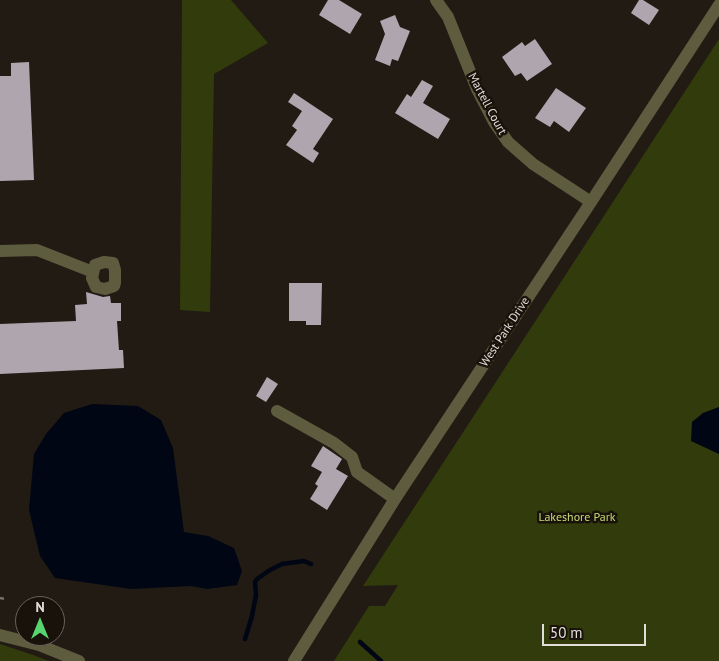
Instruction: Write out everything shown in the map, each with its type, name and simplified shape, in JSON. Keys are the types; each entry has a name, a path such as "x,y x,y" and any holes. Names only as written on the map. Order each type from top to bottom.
{"street":[{"name":"Martell Court","path":"436,0 448,17 477,89 494,122 508,142 533,164 591,202"},
{"name":"West Park Drive","path":"294,661 395,499 719,5"},
{"path":"0,251 37,250 93,272"},
{"path":"277,411 334,443 352,457 357,472 395,499"},
{"path":"0,634 38,645 79,661"}],"path":[{"path":"0,598 6,599"}],"green space":[{"path":"182,0 231,0 268,43 214,74 210,312 180,310"},
{"name":"Lakeshore Park","path":"719,39 719,661 334,661 369,606 385,606 398,585 363,586"},
{"path":"0,644 33,655 49,661 0,661"}],"shaded area":[{"path":"92,404 138,406 161,420 173,448 184,532 208,536 234,548 242,571 237,585 207,589 191,586 131,589 55,578 40,556 29,510 34,454 46,434 64,413"},
{"path":"719,407 719,454 691,441 692,422 703,413"}],"building":[{"path":"328,0 339,0 362,14 350,34 319,15"},
{"path":"639,0 643,0 659,10 649,25 631,13"},
{"path":"395,15 400,27 410,31 398,61 392,59 390,66 375,60 385,34 380,21"},
{"path":"535,39 552,64 527,81 521,73 515,76 502,57 522,42 525,46"},
{"path":"29,62 34,180 0,181 0,76 11,76 11,63"},
{"path":"422,80 433,86 423,103 450,119 438,139 395,113 407,94 411,97"},
{"path":"556,88 586,108 569,132 554,121 550,127 535,118"},
{"path":"294,93 333,119 313,149 319,153 313,163 286,145 297,130 292,126 302,111 288,102"},
{"path":"289,283 322,283 321,325 306,325 306,321 289,321"},
{"path":"86,292 103,297 110,296 111,303 121,303 121,321 117,321 119,350 123,350 124,368 0,374 0,324 76,321 75,305 87,304"},
{"path":"267,377 278,384 266,402 256,396"},
{"path":"323,446 342,459 336,469 348,476 327,510 310,499 318,486 315,484 322,472 311,466"}],"waterway":[{"path":"245,639 252,616 256,595 255,582 257,579 282,564 304,561 311,564"},
{"path":"360,642 381,661"}]}
